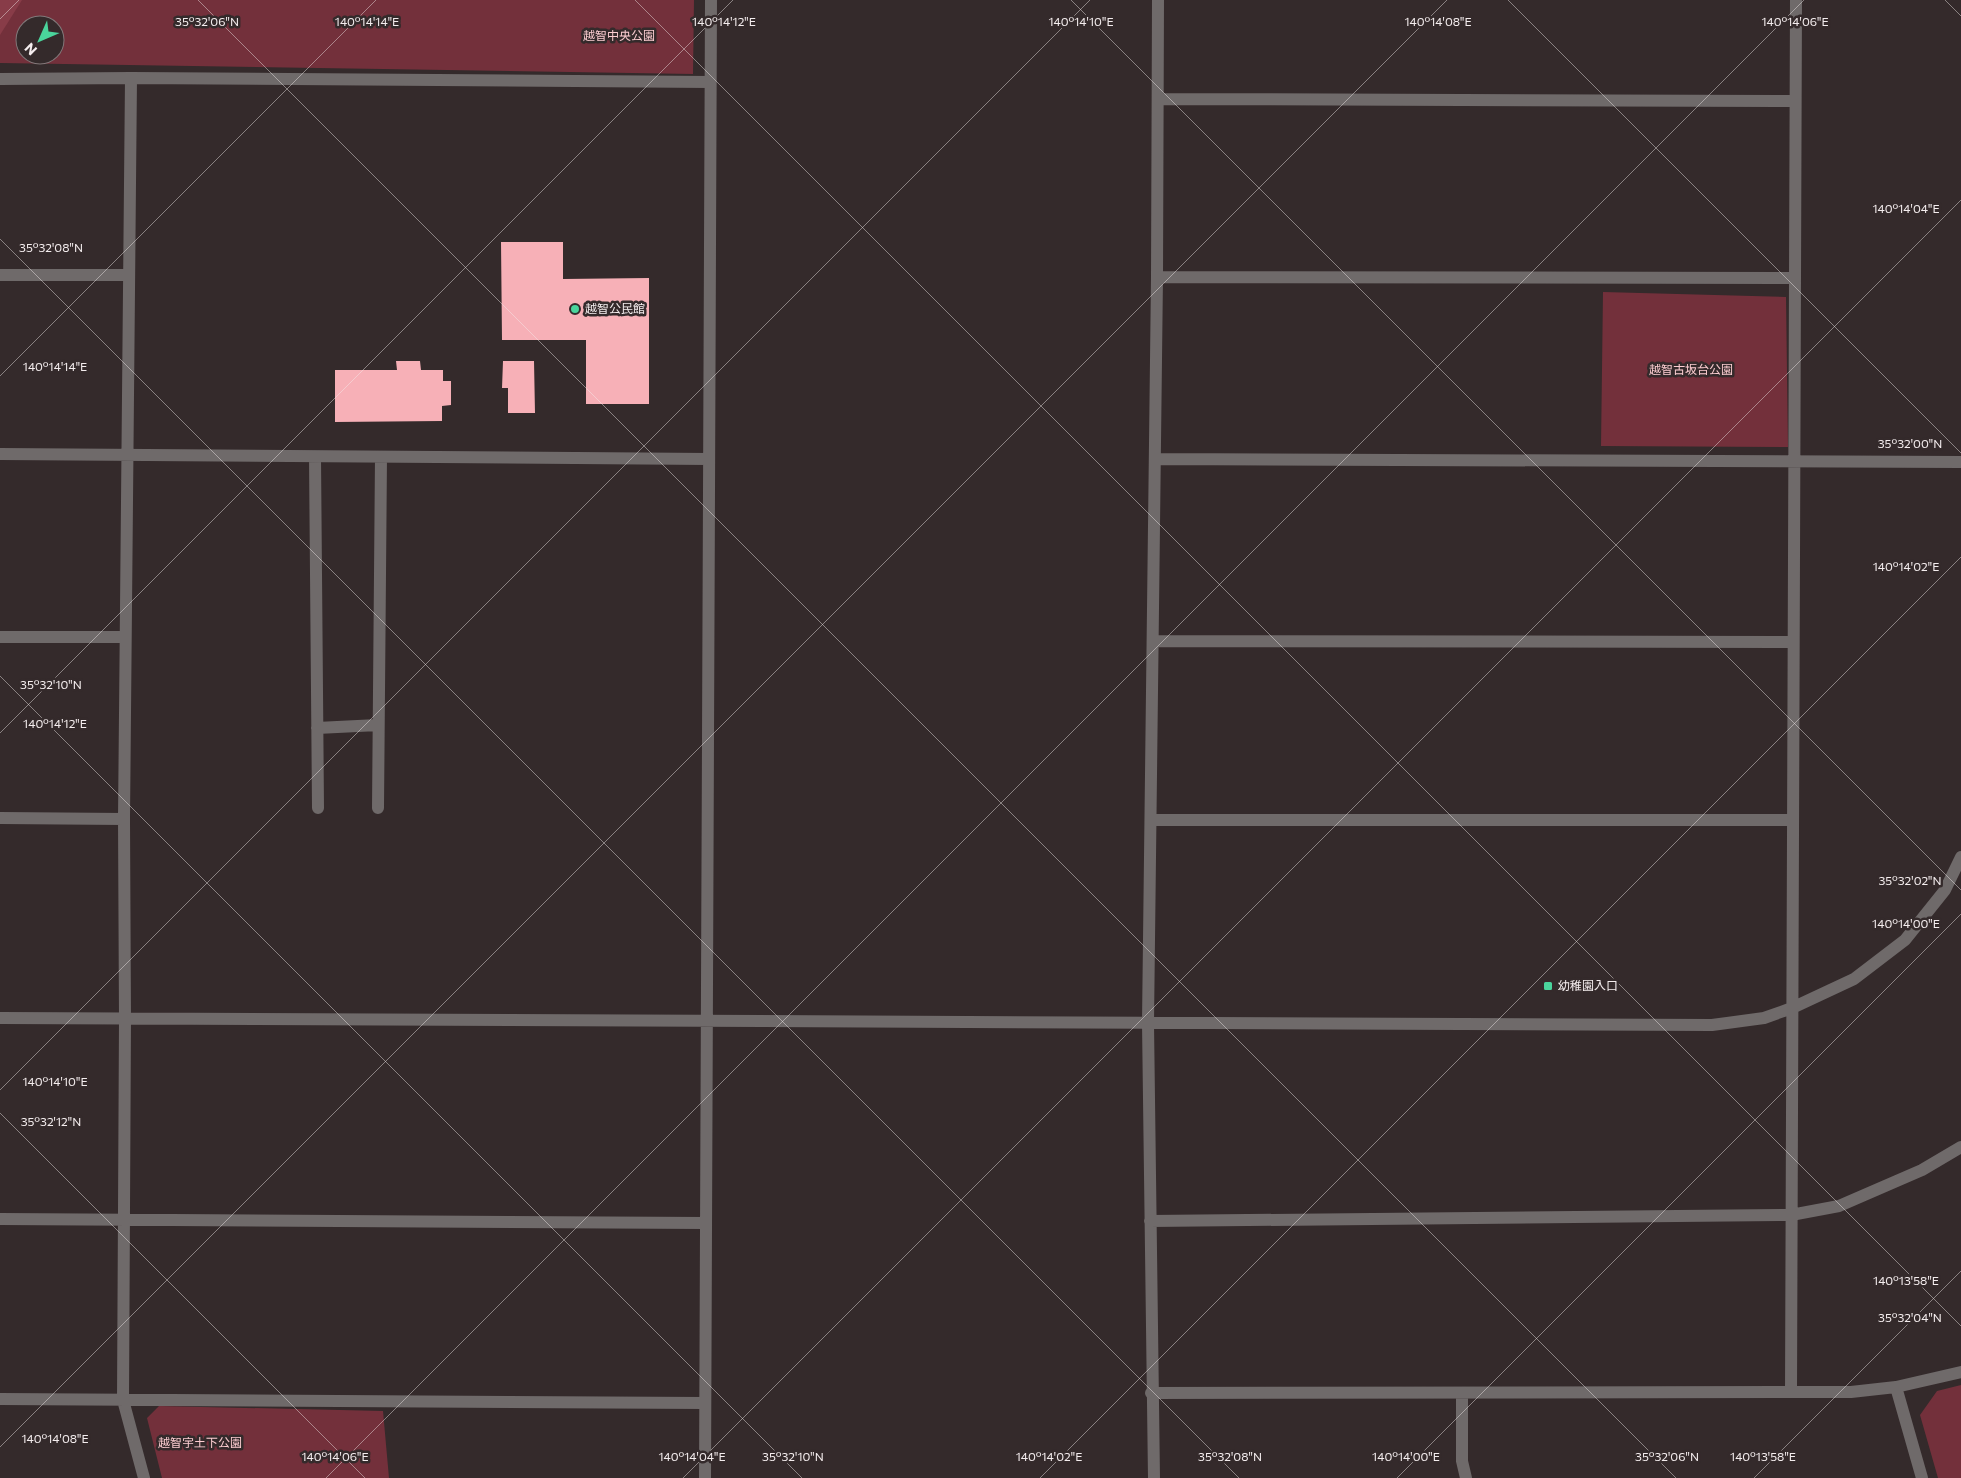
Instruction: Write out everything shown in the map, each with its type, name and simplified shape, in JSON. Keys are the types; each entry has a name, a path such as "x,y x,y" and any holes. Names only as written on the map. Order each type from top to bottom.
{"street":[{"path":"705,1478 711,0"},
{"path":"1154,1478 1151,1393 1148,1023 1157,277 1158,0"},
{"path":"1790,1392 1796,0"},
{"path":"0,79 131,78 710,82"},
{"path":"131,78 125,637 123,1400 144,1478"},
{"path":"1158,99 1795,101"},
{"path":"0,275 128,275"},
{"path":"1157,277 1795,278"},
{"path":"0,454 709,459"},
{"path":"315,457 318,808"},
{"path":"378,808 381,457"},
{"path":"1155,459 1961,462"},
{"path":"0,637 125,637"},
{"path":"1153,641 1793,642"},
{"path":"317,728 378,725"},
{"path":"0,818 124,819"},
{"path":"1151,820 1792,820"},
{"path":"0,1018 1712,1025 1764,1018 1792,1008 1854,979 1905,940 1945,890 1961,857"},
{"path":"1150,1221 1791,1215 1839,1206 1922,1170 1961,1147"},
{"path":"0,1219 706,1223"},
{"path":"1151,1393 1851,1392 1896,1387 1961,1372"},
{"path":"1896,1387 1922,1478"},
{"path":"1462,1393 1462,1461 1466,1478"},
{"path":"0,1399 705,1403"}],"green space":[{"name":"越智中央公園","path":"0,0 694,0 693,74 65,64 65,15 15,15 15,63 0,63"},
{"name":"越智古坂台公園","path":"1603,292 1786,297 1788,447 1601,446"},
{"path":"1961,1385 1961,1478 1938,1478 1920,1415 1937,1391"},
{"name":"越智宇土下公園","path":"159,1406 383,1411 389,1478 162,1478 147,1418"}],"shaded area":[{"path":"0,0 22,0 0,35"}],"building":[{"name":"越智公民館","path":"501,242 563,242 563,279 649,278 649,404 586,404 586,340 502,340"},
{"path":"396,361 420,361 421,370 443,370 443,381 451,381 451,405 442,406 442,421 335,422 335,370 397,370"},
{"path":"503,361 534,361 535,413 508,413 508,388 502,388"}],"place":[{"name":"越智公民館","path":"575,309"},
{"name":"幼稚園入口","path":"1548,986"}]}
